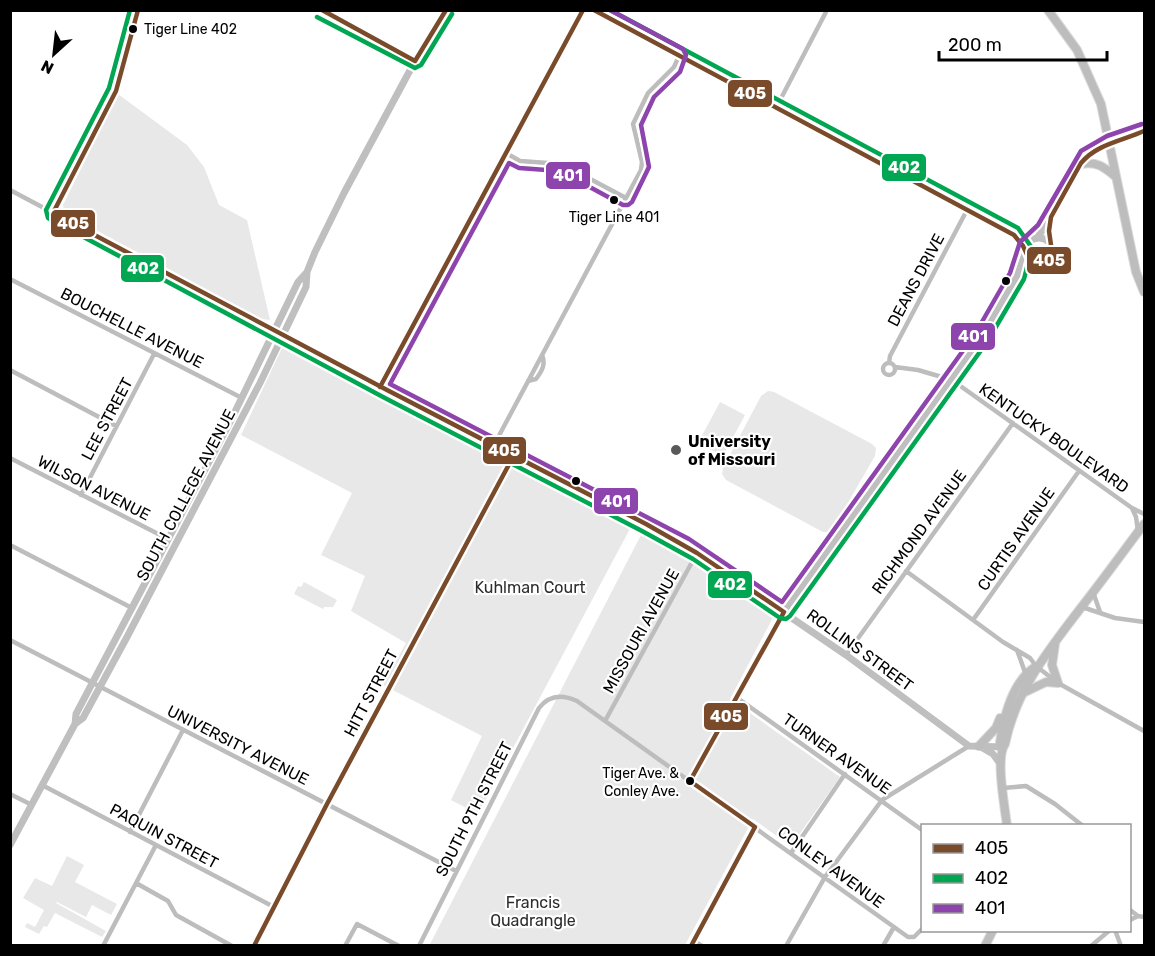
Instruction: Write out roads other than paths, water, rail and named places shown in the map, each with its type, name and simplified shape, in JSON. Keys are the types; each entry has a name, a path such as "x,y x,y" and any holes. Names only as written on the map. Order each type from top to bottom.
{"main road":[{"path":"1048,10 1066,33 1084,63 1101,104 1137,272 1144,292"},
{"path":"1081,164 1089,162 1099,164 1116,177"},
{"path":"1019,692 1036,666 1144,524"},
{"path":"979,746 996,728 1007,698 1042,683 1058,683 1052,665 1055,641"},
{"path":"1007,824 1003,788 1003,747 1019,692 1026,675 1036,666"}],"street":[{"path":"53,213 116,91 138,10"},
{"name":"SOUTH COLLEGE AVENUE","path":"10,845 75,724 76,714 242,398 298,282 307,272 344,194 415,61 446,10"},
{"path":"380,387 583,10"},
{"path":"593,10 1014,236 1049,242"},
{"path":"776,108 826,12 819,10"},
{"path":"323,11 415,61"},
{"path":"494,445 642,166 633,124 648,93 674,67 679,56"},
{"path":"690,782 784,612 981,338 1017,276 1029,242 1049,221 1081,164 1088,155 1110,143 1144,131"},
{"path":"506,153 520,161 562,164 626,198"},
{"path":"10,190 274,330"},
{"name":"DEANS DRIVE","path":"889,363 890,356 967,210"},
{"path":"1014,236 1025,252 1026,259 1034,265 1043,266 1051,260 1053,250 1049,242 1049,221"},
{"path":"1017,276 1034,265"},
{"name":"SOUTH COLLEGE AVENUE","path":"75,724 83,718 100,687 283,335 306,286 307,272"},
{"name":"BOUCHELLE AVENUE","path":"10,279 242,398"},
{"name":"ROLLINS STREET","path":"274,330 698,553 846,655 969,746"},
{"name":"LEE STREET","path":"81,495 154,354"},
{"path":"889,363 895,368 892,374 885,374 883,366 889,363"},
{"name":"KENTUCKY BOULEVARD","path":"895,368 918,370 952,380 1132,508 1144,514"},
{"path":"10,370 116,426"},
{"name":"RICHMOND AVENUE","path":"846,655 1013,423"},
{"name":"HITT STREET","path":"254,945 514,455"},
{"name":"WILSON AVENUE","path":"10,458 168,539"},
{"name":"CURTIS AVENUE","path":"973,620 1079,471"},
{"name":"KENTUCKY BOULEVARD","path":"1132,508 1138,524 1138,533"},
{"path":"10,545 132,608"},
{"name":"MISSOURI AVENUE","path":"605,721 698,553"},
{"path":"906,571 1030,658 1036,666 1058,683 1144,731"},
{"path":"1092,592 1100,612"},
{"path":"1082,607 1114,618 1144,622"},
{"name":"UNIVERSITY AVENUE","path":"10,640 456,871"},
{"path":"1017,650 1026,675"},
{"name":"CONLEY AVENUE","path":"562,696 577,701 908,937 914,938 921,930"},
{"name":"SOUTH 9TH STREET","path":"419,945 539,708 553,697 562,696"},
{"name":"TURNER AVENUE","path":"736,697 921,829"},
{"path":"130,832 183,730"},
{"path":"786,945 825,877 882,800 969,746 1003,747"},
{"path":"979,746 993,754 1002,766"},
{"path":"791,853 845,774"},
{"name":"PAQUIN STREET","path":"42,785 274,907"},
{"path":"1003,788 1026,786 1082,824"},
{"path":"10,794 32,806"},
{"path":"702,945 693,943 755,827"},
{"path":"103,945 156,845"},
{"path":"136,883 168,901 176,915 232,945"},
{"path":"1131,911 1144,917"},
{"path":"1131,920 1138,916"},
{"path":"345,945 357,924 399,945"},
{"path":"883,945 894,927"},
{"path":"1091,945 1107,932"}],"place":[{"name":"Tiger Line 402","path":"133,29"},
{"name":"Tiger Line 401","path":"614,200"},
{"name":"University of Missouri","path":"676,450"},
{"name":"Tiger Ave. & Conley Ave.","path":"690,781"}],"park label":[{"name":"Kuhlman Court","path":"530,587"},
{"name":"Francis Quadrangle","path":"533,911"}]}
